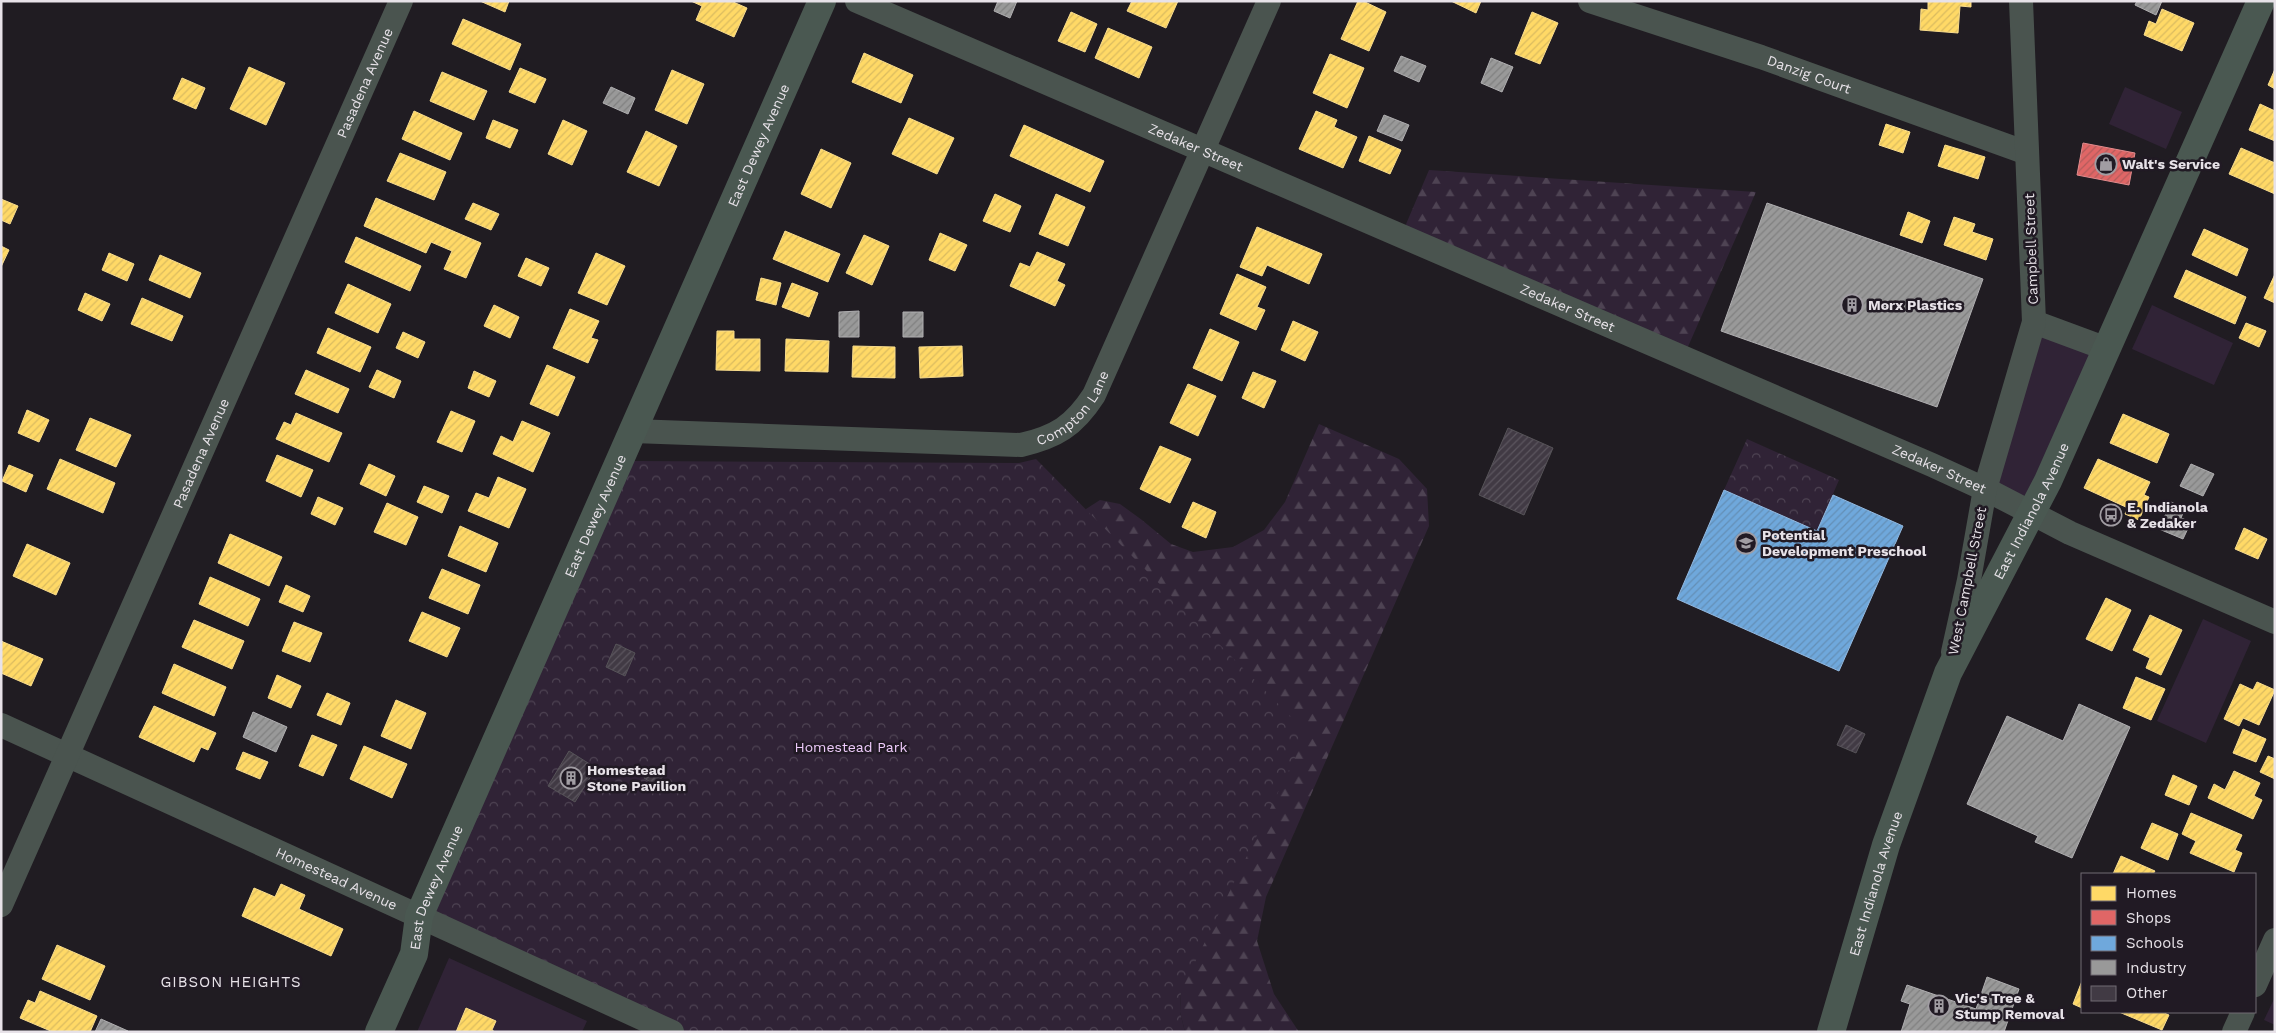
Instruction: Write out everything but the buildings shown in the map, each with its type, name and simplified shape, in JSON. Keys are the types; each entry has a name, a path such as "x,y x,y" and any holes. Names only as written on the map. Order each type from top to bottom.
{"street":[{"name":"Pasadena Avenue","path":"1,905 401,1"},
{"name":"East Dewey Avenue","path":"379,1032 414,954 419,916 822,1"},
{"name":"Zedaker Street","path":"857,1 1985,489 2031,514 2275,622"},
{"name":"Compton Lane","path":"633,432 1021,445 1046,439 1067,428 1082,414 1094,395 1269,1"},
{"name":"Danzig Court","path":"1590,1 1761,57 2027,153"},
{"name":"Campbell Street","path":"1985,489 2034,322 2021,1"},
{"name":"East Indianola Avenue","path":"1831,1032 1886,845 1948,673 2031,514 2107,349 2261,1"},
{"path":"2034,322 2107,349"},
{"name":"West Campbell Street","path":"1948,673 1969,580 1985,489"},
{"name":"Homestead Avenue","path":"1,726 672,1032"},
{"path":"2256,983 2275,940"},
{"path":"2234,1032 2243,1013"}],"green space":[{"path":"2125,87 2182,112 2166,149 2109,124"},
{"path":"1429,170 1756,192 1683,358 1401,236"},
{"path":"2152,305 2233,343 2214,385 2132,349"},
{"path":"2034,322 2107,349 2031,514 1991,492"},
{"path":"1319,424 1399,459 1427,489 1429,526 1266,897 1257,941 1274,994 1299,1032 1185,1032 1180,1012 1181,991 1075,528 1086,509 1100,500 1120,504 1171,544 1193,552 1233,547 1264,530 1285,502"},
{"path":"1747,439 1839,480 1817,531 1724,490"},
{"name":"Homestead Park","path":"1036,459 1307,733 1181,991 1180,1012 1185,1032 672,1032 419,916 630,461 1019,463"},
{"path":"2203,619 2251,641 2206,743 2157,721"},
{"path":"449,958 587,1021 582,1032 495,1032 492,1030 496,1021 467,1008 456,1032 417,1032"},
{"path":"2275,997 2275,1025 2264,1020"}],"place":[{"name":"Walt's Service","path":"2106,164"},
{"name":"Morx Plastics","path":"1852,305"},
{"name":"E. Indianola & Zedaker","path":"2111,515"},
{"name":"Potential Development Preschool","path":"1746,543"},
{"name":"Homestead Stone Pavilion","path":"571,778"},
{"name":"Vic's Tree & Stump Removal","path":"1939,1006"}],"district":[{"name":"GIBSON HEIGHTS","path":"231,982"}]}
